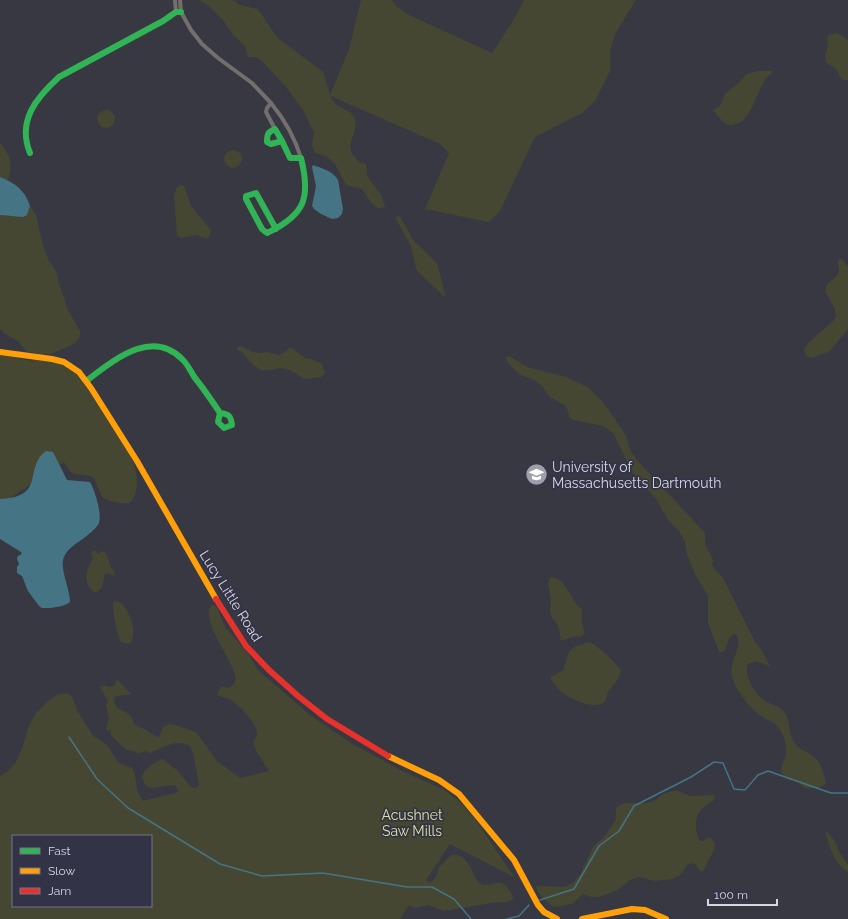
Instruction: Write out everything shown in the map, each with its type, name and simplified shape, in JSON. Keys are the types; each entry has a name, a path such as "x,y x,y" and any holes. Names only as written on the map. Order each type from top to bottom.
{"street":[{"path":"175,0 179,12 202,44 252,83 271,103 295,142 302,158 306,184 304,201 296,215 289,221 276,229 267,233 262,229 246,199 246,196 253,193 256,193 259,196 276,229"},
{"path":"179,12 180,0"},
{"path":"30,153 24,138 27,122 35,103 47,87 59,77 179,12"},
{"path":"271,103 266,108 266,112 282,140 290,158 302,158"},
{"path":"275,129 266,135 267,142 271,144 282,140"},
{"path":"86,381 134,350 149,346 165,348 178,354 220,413"},
{"name":"Lucy Little Road","path":"0,352 64,362 79,372 137,460 212,594 246,646 269,670 327,719 370,746 401,763 439,780 459,794 514,860 538,905 544,912 557,919"},
{"path":"582,919 632,909 645,910 666,919"}],"green space":[{"path":"199,0 230,0 235,1 240,5 257,9 279,39 323,72 330,95 349,49 361,0 392,0 396,6 409,15 492,53 513,21 524,0 636,0 616,32 610,51 610,71 595,101 582,113 535,137 500,211 489,222 425,209 449,153 440,144 331,96 335,104 350,112 355,119 356,123 350,147 353,156 360,163 366,164 367,176 381,195 385,207 381,208 374,205 362,189 346,185 335,164 326,156 315,153 312,145 314,133 303,110 286,87 261,60 256,57 248,57 245,46 234,36 222,19 209,6"},
{"path":"837,33 848,40 848,80 843,80 837,70 826,62 825,56 828,46 827,38 829,35"},
{"path":"758,71 774,71 761,86 751,108 742,120 736,124 728,125 723,122 713,110 720,106 725,94 740,82 746,74"},
{"path":"106,110 110,111 114,115 114,123 110,127 106,128 102,127 98,123 97,119 98,115 102,111"},
{"path":"0,143 7,152 10,160 11,165 8,180 0,177"},
{"path":"233,150 239,153 242,159 239,165 233,168 227,165 224,159 227,153"},
{"path":"179,185 184,186 191,206 210,229 211,232 208,239 196,235 181,238 177,235 174,196"},
{"path":"30,206 36,215 43,246 49,261 56,271 68,310 80,331 79,338 75,343 51,354 26,351 18,341 5,334 0,329 0,215 27,215"},
{"path":"397,216 400,217 414,241 437,263 446,298 418,272 411,246 396,219"},
{"path":"839,259 842,259 848,267 848,329 830,351 812,358 807,357 804,350 806,346 836,317 835,309 825,291 827,284 835,278 839,272"},
{"path":"242,346 253,352 267,352 278,355 284,353 289,348 292,348 307,359 311,359 322,364 325,374 321,377 304,379 292,371 281,368 261,370 252,364 242,352 237,350 238,347"},
{"path":"0,354 32,361 33,359 61,362 71,367 79,374 120,437 134,465 137,479 136,492 130,503 116,502 102,497 94,478 74,474 64,462 0,505"},
{"path":"509,356 527,367 566,377 588,387 603,402 619,425 626,436 631,452 636,459 705,533 705,544 713,560 712,566 723,578 755,642 761,649 770,666 755,661 748,664 747,673 751,684 761,698 783,710 788,720 792,739 798,747 813,756 818,761 826,783 819,788 805,788 798,782 788,780 783,775 781,769 786,750 783,734 776,724 756,713 744,698 732,677 731,671 738,645 737,635 735,634 730,637 725,651 719,651 708,623 708,596 695,574 687,554 685,542 679,531 668,520 656,499 633,473 613,433 603,426 573,420 570,418 566,406 550,397 542,386 534,380 521,375 509,364 505,357"},
{"path":"94,551 98,554 103,551 105,553 115,574 114,576 108,573 105,574 102,587 96,593 89,587 87,582 88,568 93,559 91,553"},
{"path":"550,577 559,580 562,583 582,609 582,623 585,633 580,637 575,636 561,641 559,629 552,618 550,611 551,599 548,583"},
{"path":"115,601 124,607 131,620 133,634 132,640 129,644 121,642 118,633 113,608 113,603"},
{"name":"Acushnet Saw Mills","path":"212,604 217,607 226,628 249,655 258,670 310,715 351,743 404,772 443,789 461,803 475,819 514,877 450,844 426,880 430,883 436,877 439,867 451,855 457,855 466,860 480,884 490,885 501,883 513,896 512,900 444,911 428,905 414,908 409,905 400,919 0,919 0,777 16,762 29,726 36,713 48,701 57,695 67,693 73,698 77,710 93,736 106,744 119,763 132,768 135,775 137,790 143,801 179,792 175,785 151,788 146,786 142,777 150,766 162,759 177,770 190,786 194,788 198,787 199,785 195,760 190,746 185,744 175,743 150,753 145,751 138,754 124,748 118,743 111,735 111,731 107,730 106,728 109,718 106,705 108,701 100,687 114,686 118,680 131,694 115,697 114,702 117,708 131,716 134,724 159,737 163,727 169,724 196,732 217,761 240,778 269,771 256,751 253,742 257,735 251,720 234,702 217,694 221,687 228,688 233,685 235,682 235,675 210,622 209,612"},
{"path":"589,642 606,654 621,670 618,679 608,692 605,701 596,705 582,703 568,697 559,690 551,680 551,677 563,670 568,654 572,649"},
{"path":"678,791 690,796 715,795 714,800 701,809 696,822 700,841 710,837 715,843 714,850 703,871 700,871 695,864 691,863 687,865 680,875 672,879 655,881 639,877 630,880 618,890 599,897 591,897 583,894 572,904 556,907 552,906 538,892 536,886 564,887 573,883 581,873 593,847 604,837 616,820 616,809 618,806 626,803 647,803 656,800 661,795"},
{"path":"827,832 834,840 848,865 848,872 843,869 833,855 827,839"}],"water":[{"path":"313,165 330,172 338,180 343,209 342,214 338,218 332,219 321,214 312,206 316,186 312,167"},
{"path":"0,177 15,185 22,191 30,206 27,215 23,217 0,215"},
{"path":"46,451 53,452 67,480 90,482 96,496 100,514 99,523 96,527 65,554 63,567 70,602 62,606 51,608 42,608 39,606 28,591 22,576 17,573 17,567 19,564 17,559 18,556 22,554 21,552 0,539 0,499 15,497 24,493 32,481 39,458"}],"waterway":[{"path":"69,737 97,779 128,808 220,864 262,876 323,873 407,887 432,887 454,899 471,919"},
{"path":"540,900 574,889 599,846 619,831 634,806 691,777 714,762 723,763 734,789 745,790 758,775 768,771 831,793 848,793"},
{"path":"507,919 519,916 529,905"}],"traffic: fast":[{"path":"30,153 26,131 27,120 36,102 59,77 163,21 176,12 181,12"},
{"path":"276,229 256,193 246,196 246,199 262,229 267,233 280,226 297,212 305,195 304,172 301,158 290,158 282,141 271,144 267,142 268,134 275,129 282,141"},
{"path":"86,381 120,357 146,347 159,347 171,351 183,360 220,413 229,416 232,425 224,428 218,422 220,413"}],"traffic: slow":[{"path":"0,352 64,362 79,372 91,388 137,461 216,599"},
{"path":"388,756 439,780 459,794 514,860 538,905 544,912 557,919"},
{"path":"582,919 632,909 645,910 666,919"}],"traffic: jam":[{"path":"216,599 246,646 269,670 327,719 388,756"}],"place":[{"name":"University of Massachusetts Dartmouth","path":"537,475"}]}
